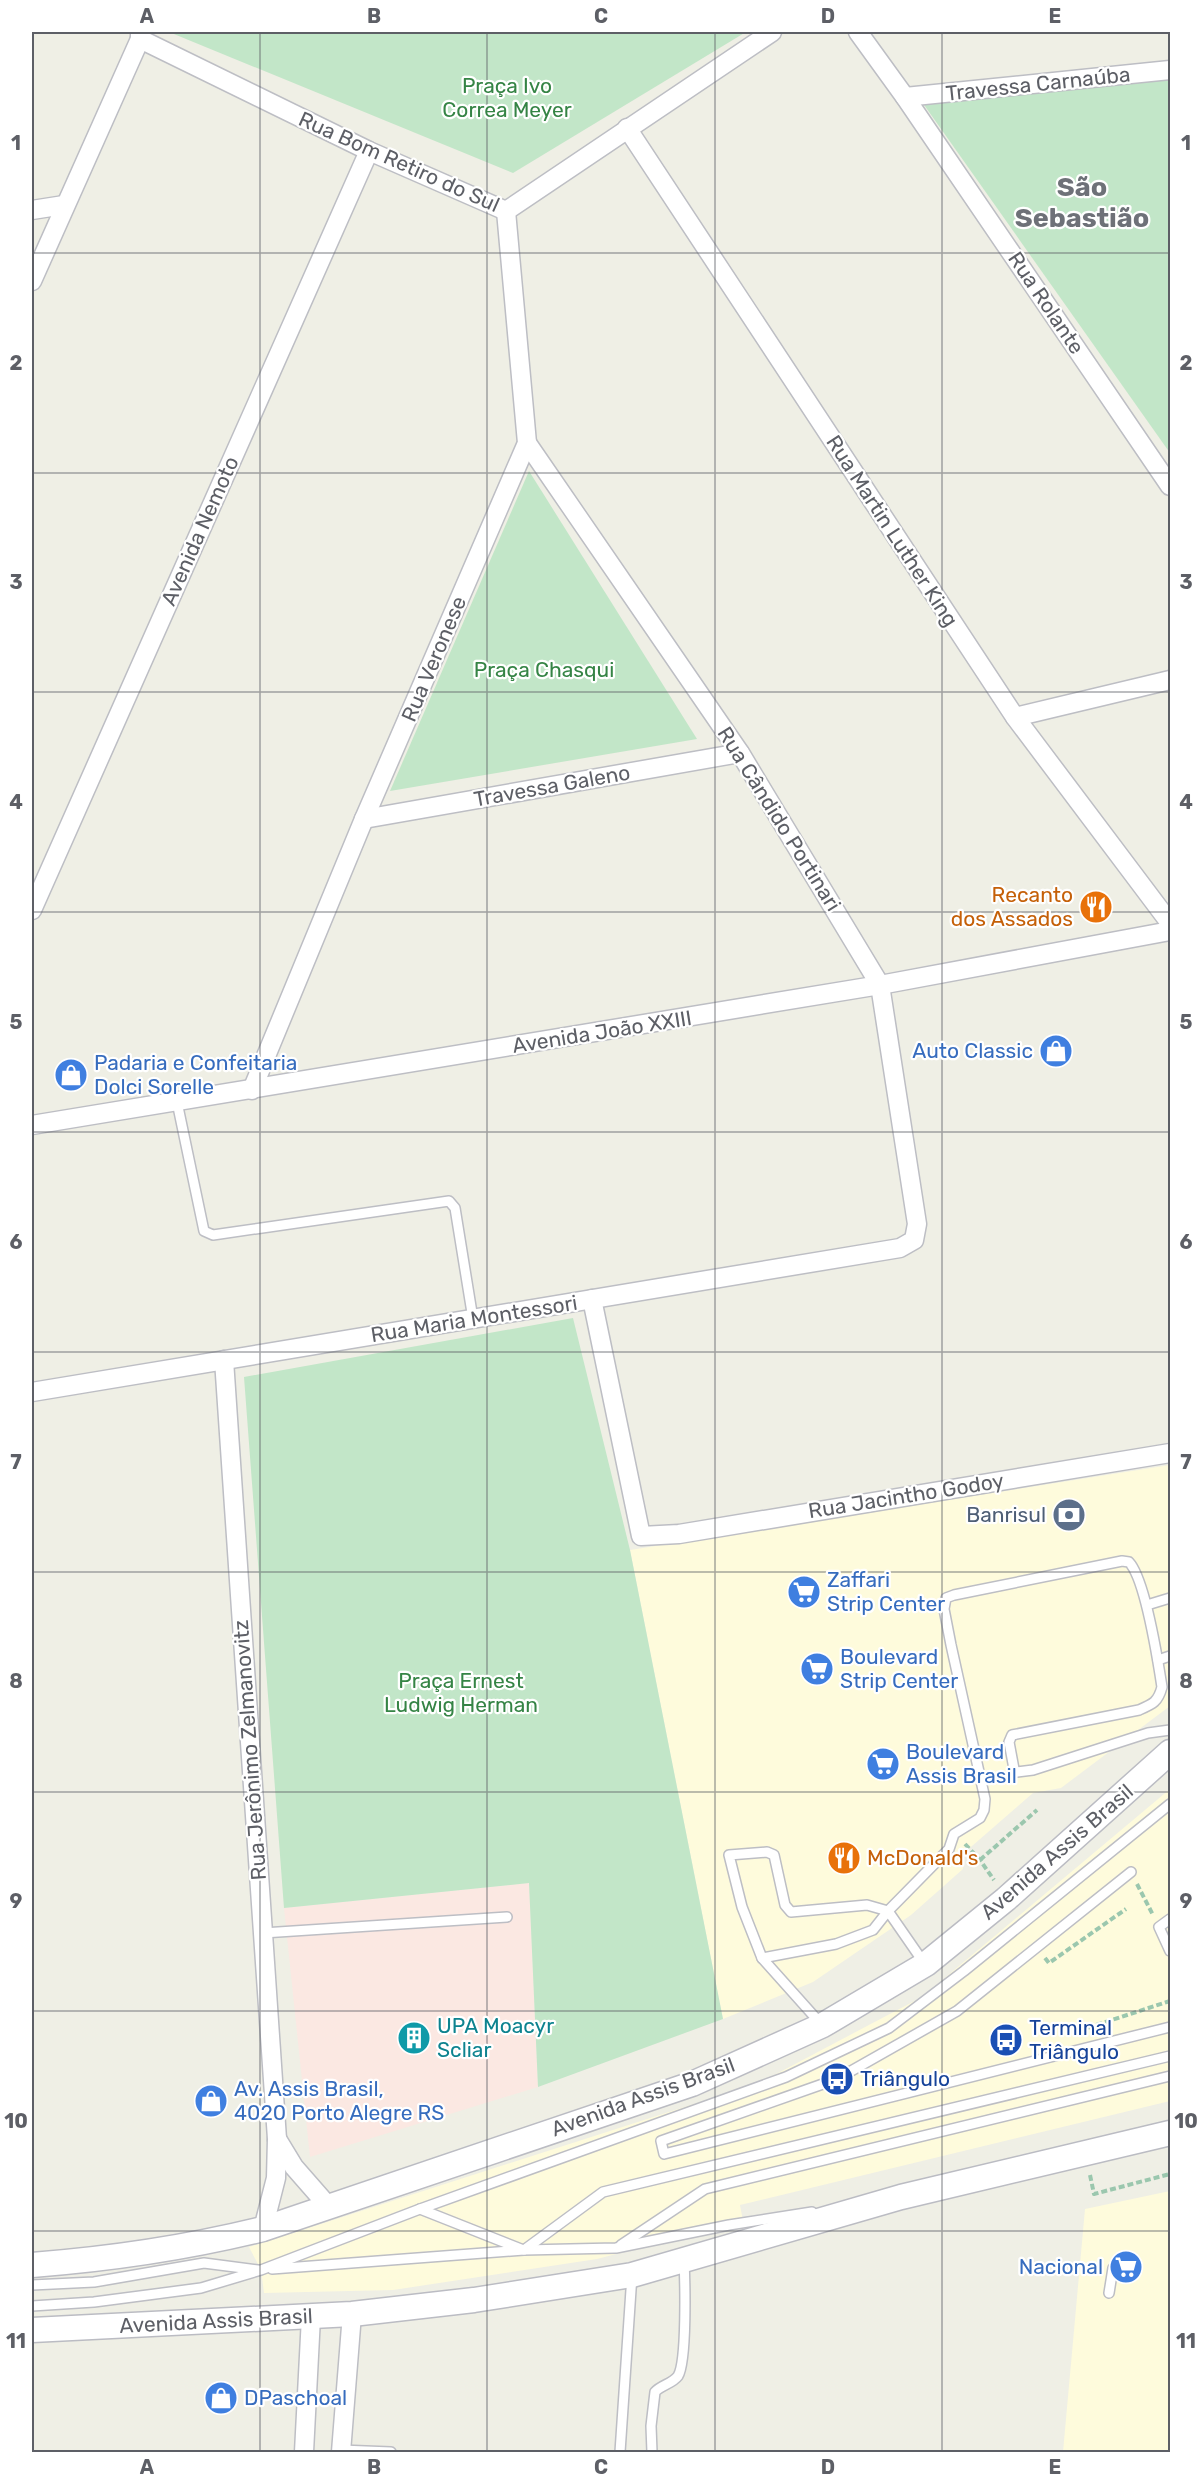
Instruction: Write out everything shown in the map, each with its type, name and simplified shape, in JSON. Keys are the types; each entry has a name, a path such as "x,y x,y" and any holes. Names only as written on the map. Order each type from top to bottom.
{"main road":[{"name":"Avenida Assis Brasil","path":"32,2265 100,2260 200,2245 263,2229 692,2084 823,2025 926,1964 1006,1899 1170,1752"},
{"name":"Avenida Assis Brasil","path":"32,2330 352,2314 474,2300 632,2276 901,2197 1170,2133"}],"street":[{"name":"Rua Bom Retiro do Sul","path":"140,35 369,152 506,211 772,32"},
{"name":"Rua Rolante","path":"858,32 905,97 1170,486"},
{"path":"32,281 140,35"},
{"name":"Travessa Carnaúba","path":"905,97 1170,70"},
{"name":"Rua Martin Luther King","path":"627,128 1015,717 1170,923"},
{"name":"Avenida Nemoto","path":"32,910 369,152"},
{"path":"32,210 64,206"},
{"name":"Rua Veronese","path":"252,1090 364,819 527,443 506,211"},
{"name":"Rua Cândido Portinari","path":"527,443 740,753 880,985 917,1224 914,1240"},
{"path":"1015,717 1170,680"},
{"name":"Travessa Galeno","path":"364,819 740,753"},
{"name":"Avenida João XXIII","path":"32,1125 880,985 1170,931"},
{"name":"Rua Maria Montessori","path":"32,1392 900,1248 914,1240"},
{"name":"Rua Jacintho Godoy","path":"592,1299 641,1536 679,1534 1170,1453"},
{"name":"Rua Jerônimo Zelmanovitz","path":"224,1360 277,2139 276,2178 263,2229"},
{"name":"Rua Jerônimo Zelmanovitz","path":"277,2139 294,2167 329,2207"},
{"path":"341,2451 352,2314"},
{"path":"304,2452 311,2317"}],"lane":[{"path":"177,1102 204,1231 213,1235 449,1201 455,1208 473,1319"},
{"path":"762,1958 836,1944 873,1930 888,1911 949,1849 954,1833 980,1818 984,1810 985,1799 961,1694 945,1609 946,1598 949,1596 1125,1561 1134,1568 1147,1605 1162,1687 1158,1699 1153,1704 1139,1710 1011,1735 1009,1742 1014,1769 1017,1772 1033,1770 1148,1733 1170,1730"},
{"path":"1147,1605 1170,1598"},
{"path":"1158,1660 1170,1656"},
{"path":"32,2306 94,2302 201,2288 261,2270 420,2209 786,2077 889,2028 964,1971 1170,1804"},
{"path":"823,2025 762,1958 742,1907 729,1856 763,1852 771,1854 775,1859 785,1905 791,1912 867,1905 888,1911 926,1964"},
{"path":"1131,1872 957,2011 837,2079 661,2141 664,2154 1170,2027"},
{"path":"263,1933 507,1917"},
{"path":"1170,1919 1159,1926 1170,1951"},
{"path":"524,2250 603,2192 1170,2056"},
{"path":"616,2248 705,2189 1170,2076"},
{"path":"32,2284 94,2282 204,2263 261,2270 524,2250 616,2248 729,2225 901,2197"},
{"path":"420,2209 524,2250"},
{"path":"652,2452 651,2426 655,2392 673,2381 680,2372 685,2312 684,2261"},
{"path":"1109,2293 1113,2268"},
{"path":"620,2452 632,2276"},
{"path":"341,2451 391,2452"}],"path":[{"path":"980,1860 1037,1810"},
{"path":"1131,1872 1159,1926"},
{"path":"1037,1947 1049,1963 1126,1909"},
{"path":"1081,2050 1075,2032 1170,2001"},
{"path":"1086,2153 1094,2194 1170,2174"}],"shaded area":[{"name":"Boulevard Assis Brasil","path":"1170,1465 1170,1706 1061,1788 1033,1793 964,1853 963,1869 911,1915 813,1982 723,2019 630,1550"},
{"name":"Terminal Triângulo","path":"1170,1789 1170,2101 740,2205 743,2221 597,2259 393,2290 264,2293 261,2270 249,2247 759,2083 922,1997"},
{"path":"529,1883 538,2087 310,2157 284,1908"},
{"name":"Nacional","path":"1170,2191 1170,2452 1063,2452 1085,2209"}],"green space":[{"name":"Praça Ivo Correa Meyer","path":"169,32 746,32 513,173"},
{"path":"1170,79 1170,453 922,102"},
{"name":"Praça Chasqui","path":"529,471 697,739 390,791"},
{"name":"Praça Ernest Ludwig Herman","path":"573,1318 630,1550 723,2019 538,2087 529,1883 284,1908 244,1377"}],"place":[{"name":"Recanto dos Assados","path":"1096,907"},
{"name":"Auto Classic","path":"1056,1051"},
{"name":"Padaria e Confeitaria Dolci Sorelle","path":"71,1075"},
{"name":"Banrisul","path":"1069,1515"},
{"name":"Zaffari Strip Center","path":"804,1592"},
{"name":"Boulevard Strip Center","path":"817,1669"},
{"name":"Boulevard Assis Brasil","path":"883,1764"},
{"name":"McDonald's","path":"844,1858"},
{"name":"UPA Moacyr Scliar","path":"414,2038"},
{"name":"Terminal Triângulo","path":"1006,2040"},
{"name":"Triângulo","path":"837,2079"},
{"name":"Av. Assis Brasil, 4020 Porto Alegre RS","path":"211,2101"},
{"name":"Nacional","path":"1126,2267"},
{"name":"DPaschoal","path":"221,2398"}],"district":[{"name":"São Sebastião","path":"1082,202"}]}
